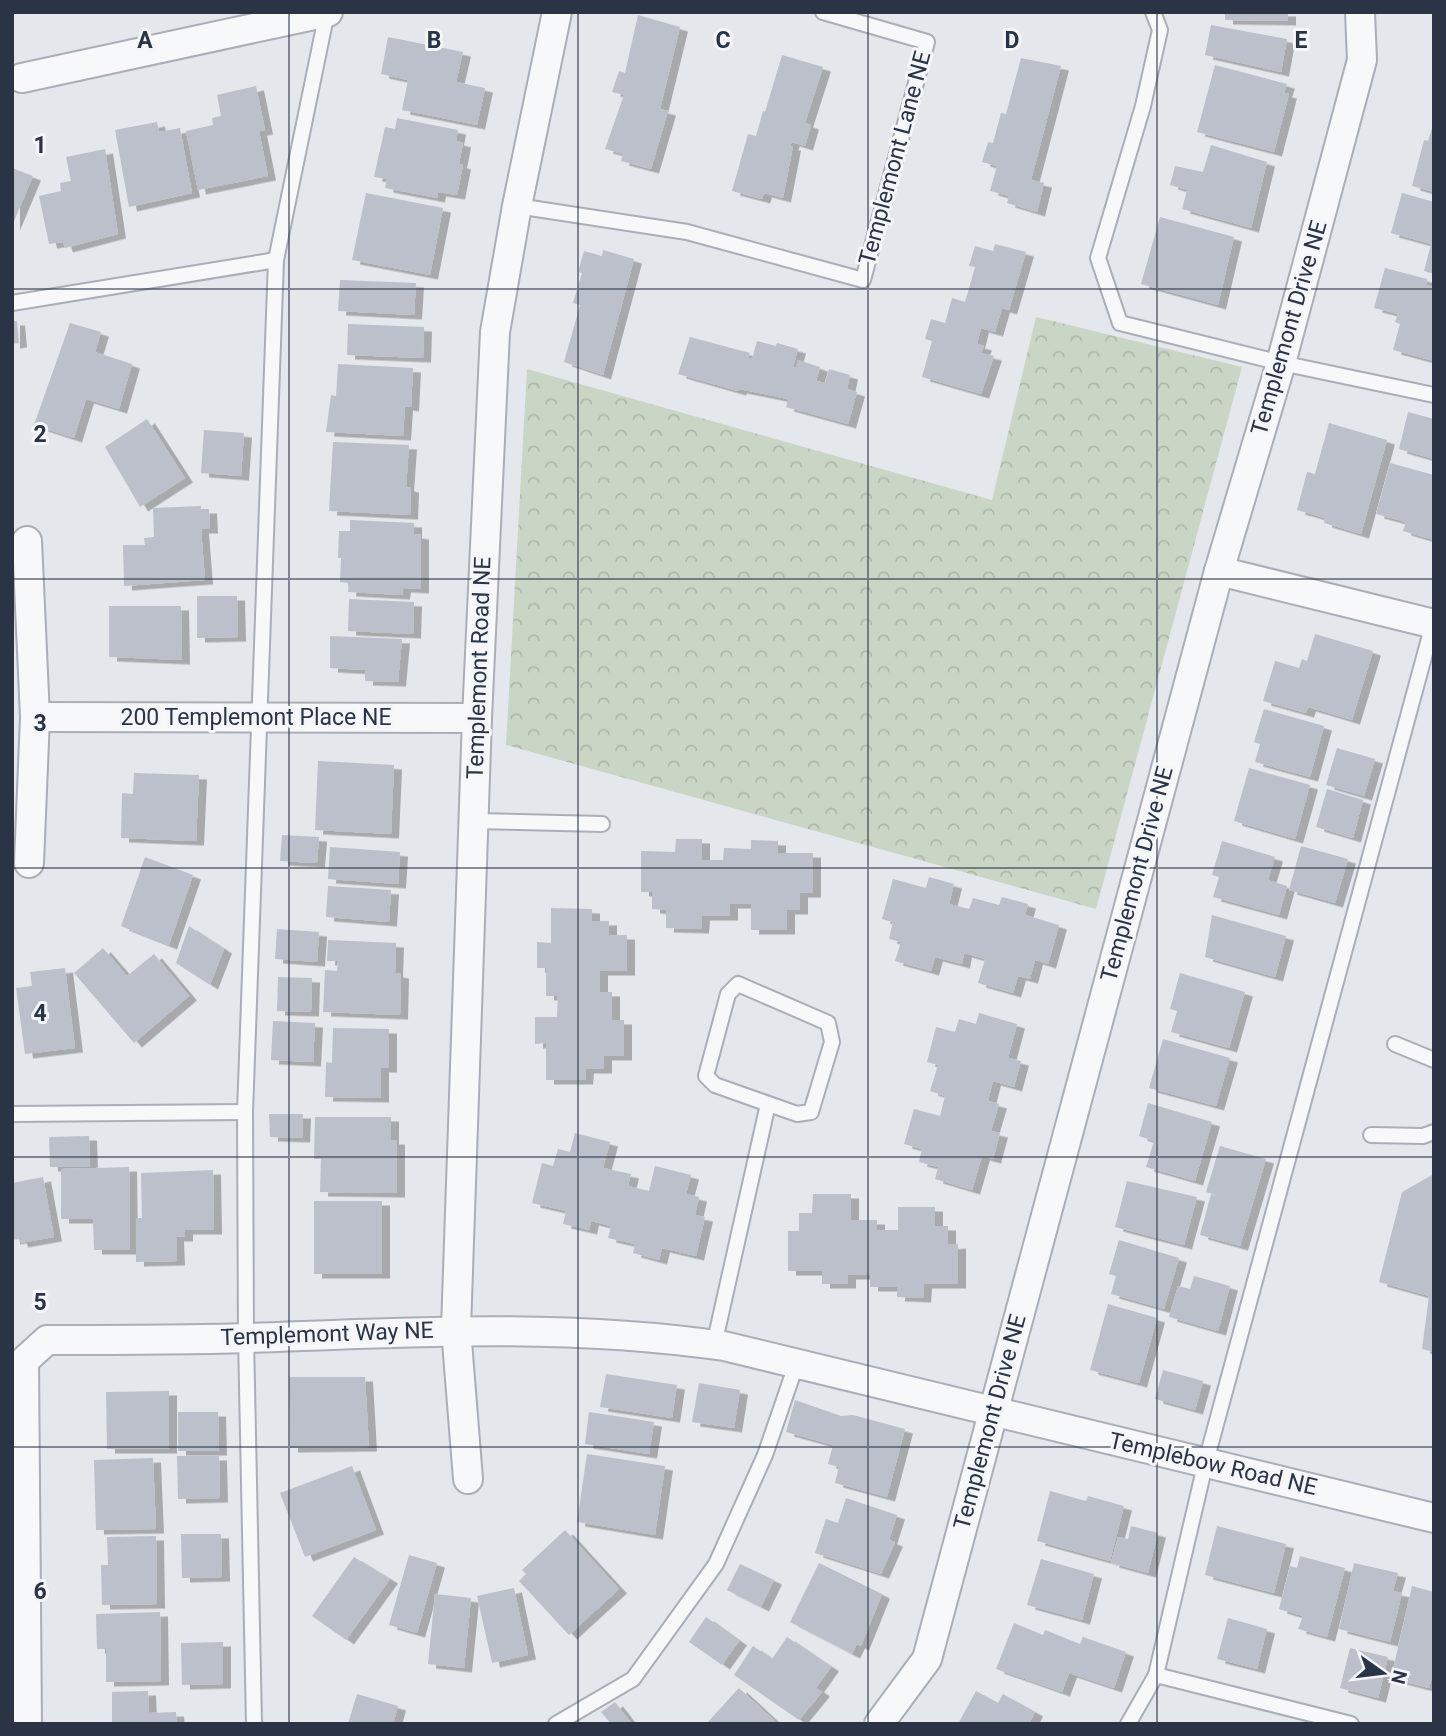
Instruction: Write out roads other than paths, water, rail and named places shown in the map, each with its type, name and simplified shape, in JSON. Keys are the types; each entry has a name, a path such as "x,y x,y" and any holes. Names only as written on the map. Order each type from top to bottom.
{"street":[{"path":"22,78 327,12"},
{"name":"Templemont Road NE","path":"468,1479 456,1329 477,718 495,332 517,206 557,12"},
{"name":"Templemont Drive NE","path":"879,1724 927,1659 1219,570 1281,363 1362,60 1360,12"},
{"path":"27,541 35,716 29,863"},
{"path":"1219,570 1434,624"},
{"name":"200 Templemont Place NE","path":"35,716 477,718"},
{"name":"Templemont Way NE","path":"27,1724 24,1361 47,1340 246,1338 456,1329 634,1334 714,1345 993,1409"},
{"name":"Templebow Road NE","path":"993,1409 1205,1465 1434,1518"}],"lane":[{"path":"254,1724 246,1338 245,1112 257,718 276,260 327,12"},
{"name":"Templemont Lane NE","path":"517,206 687,232 863,279 927,41 823,12"},
{"path":"1153,12 1160,30 1143,106 1098,258 1121,323 1281,363 1434,395"},
{"path":"12,303 276,260"},
{"path":"1128,1724 1156,1675 1205,1465 1434,624"},
{"path":"474,821 601,824"},
{"path":"738,984 828,1023 832,1042 811,1112 797,1114 768,1104 715,1086 706,1076 728,994 738,984"},
{"path":"1395,1044 1434,1060"},
{"path":"714,1345 768,1104"},
{"path":"12,1114 245,1112"},
{"path":"1371,1135 1423,1136 1434,1132"},
{"path":"556,1724 633,1679 716,1563 765,1455 796,1365"},
{"path":"1156,1675 1351,1724"}]}
